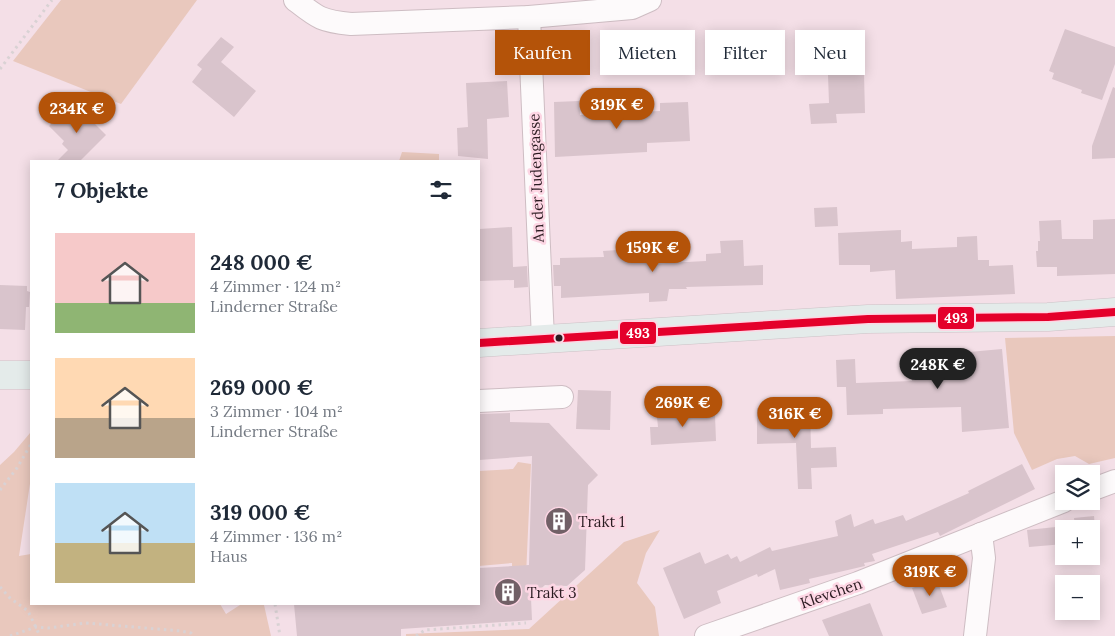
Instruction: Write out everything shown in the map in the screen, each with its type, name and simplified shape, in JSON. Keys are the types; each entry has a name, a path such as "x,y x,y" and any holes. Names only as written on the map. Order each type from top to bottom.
{"main road":[{"path":"1084,316 1115,312"},
{"path":"480,343 868,319 1084,316 1115,318"},
{"path":"0,375 30,375"}],"street":[{"path":"295,0 318,18 329,22 351,24 529,17 632,8 650,0"},
{"name":"An der Judengasse","path":"529,17 543,339"},
{"path":"480,401 562,397"},
{"path":"1100,487 1115,481"},
{"name":"Klevchen","path":"706,636 858,584 1055,505"},
{"path":"975,636 984,558 981,534"}],"path":[{"path":"0,69 52,0"},
{"path":"0,490 17,468 30,446"},
{"path":"0,587 10,598 28,611 40,636"},
{"path":"275,605 280,636"},
{"path":"10,636 36,627 48,628 86,623 182,632 194,636"},
{"path":"416,636 425,630 526,623"}],"shaded area":[{"path":"61,0 197,0 121,104 13,61"},
{"path":"402,152 439,154 439,160 399,160"},
{"path":"1115,336 1115,458 1089,464 1075,456 1057,459 1032,470 1014,433 1005,338"},
{"path":"30,433 30,484 19,556 30,554 30,605 221,605 226,614 240,605 264,605 271,636 0,636 0,465"},
{"path":"518,462 531,464 526,576 512,576 512,563 480,566 480,471 513,469"},
{"path":"660,530 646,553 637,583 655,607 659,636 406,636 406,634 529,629 624,542"}],"building":[{"path":"1065,29 1115,47 1115,64 1102,100 1081,93 1082,90 1052,79 1054,73 1049,71"},
{"path":"221,37 234,47 221,62 256,91 234,117 192,82 202,69 197,65"},
{"path":"828,75 864,75 865,113 836,114 837,123 811,124 809,104 829,103"},
{"path":"507,81 509,117 487,119 488,159 458,156 457,128 468,127 466,83"},
{"path":"1113,87 1115,88 1115,158 1092,159 1092,146"},
{"path":"579,101 580,115 660,111 660,103 688,102 690,141 647,143 647,152 555,157 554,102"},
{"path":"75,104 106,135 81,160 58,160 68,150 62,144 64,141 49,126 62,113 66,118"},
{"path":"837,207 838,226 815,227 814,208"},
{"path":"1115,219 1115,274 1057,276 1057,267 1037,267 1036,251 1038,251 1038,241 1040,241 1039,221 1061,220 1062,239 1093,239 1093,220"},
{"path":"512,227 513,267 527,266 528,287 514,288 514,280 480,281 480,229"},
{"path":"901,230 901,242 912,241 912,249 957,247 957,237 977,236 978,260 989,260 989,266 1013,265 1015,294 896,299 895,270 870,272 870,265 839,265 838,233"},
{"path":"743,240 744,266 763,265 763,285 669,289 667,301 649,302 649,293 561,298 561,286 554,286 553,265 560,265 560,258 604,257 603,251 647,248 648,264 706,261 706,254 721,253 720,241"},
{"path":"0,285 27,286 27,291 30,292 29,307 26,307 25,330 0,329"},
{"path":"1002,349 1009,428 962,432 961,407 883,409 883,414 847,415 846,387 837,387 836,360 855,359 856,383 912,381 912,377 935,376 934,361 958,360 958,353"},
{"path":"578,390 611,391 610,430 576,429"},
{"path":"810,406 811,448 836,447 837,467 811,468 812,489 798,489 796,443 757,444 757,408"},
{"path":"691,407 691,416 715,415 716,441 651,445 650,427 658,427 657,417 668,416 667,408"},
{"path":"510,413 510,422 549,423 598,475 588,485 585,570 567,586 545,585 531,598 532,620 401,629 401,636 297,636 294,605 480,605 480,568 529,565 532,456 480,460 480,414"},
{"path":"1022,464 1035,489 940,536 938,532 872,554 875,561 864,563 865,566 809,579 810,583 780,590 775,569 758,577 757,574 717,591 721,603 684,619 663,568 700,552 705,564 728,554 731,559 737,556 740,562 770,547 772,551 838,536 835,521 851,514 854,527 873,519 875,524 903,515 906,521 969,493 968,491"},
{"path":"1094,516 1094,520 1074,520 1074,518"},
{"path":"1055,527 1055,545 1029,547 1027,530"},
{"path":"937,580 947,607 922,614 912,588"},
{"path":"870,603 883,636 829,636 822,620"}],"transit line":[{"name":"493","path":"480,343 868,319 1048,317 1115,312"}],"place":[{"name":"Trakt 1","path":"559,521"},
{"name":"Trakt 3","path":"508,592"}]}
